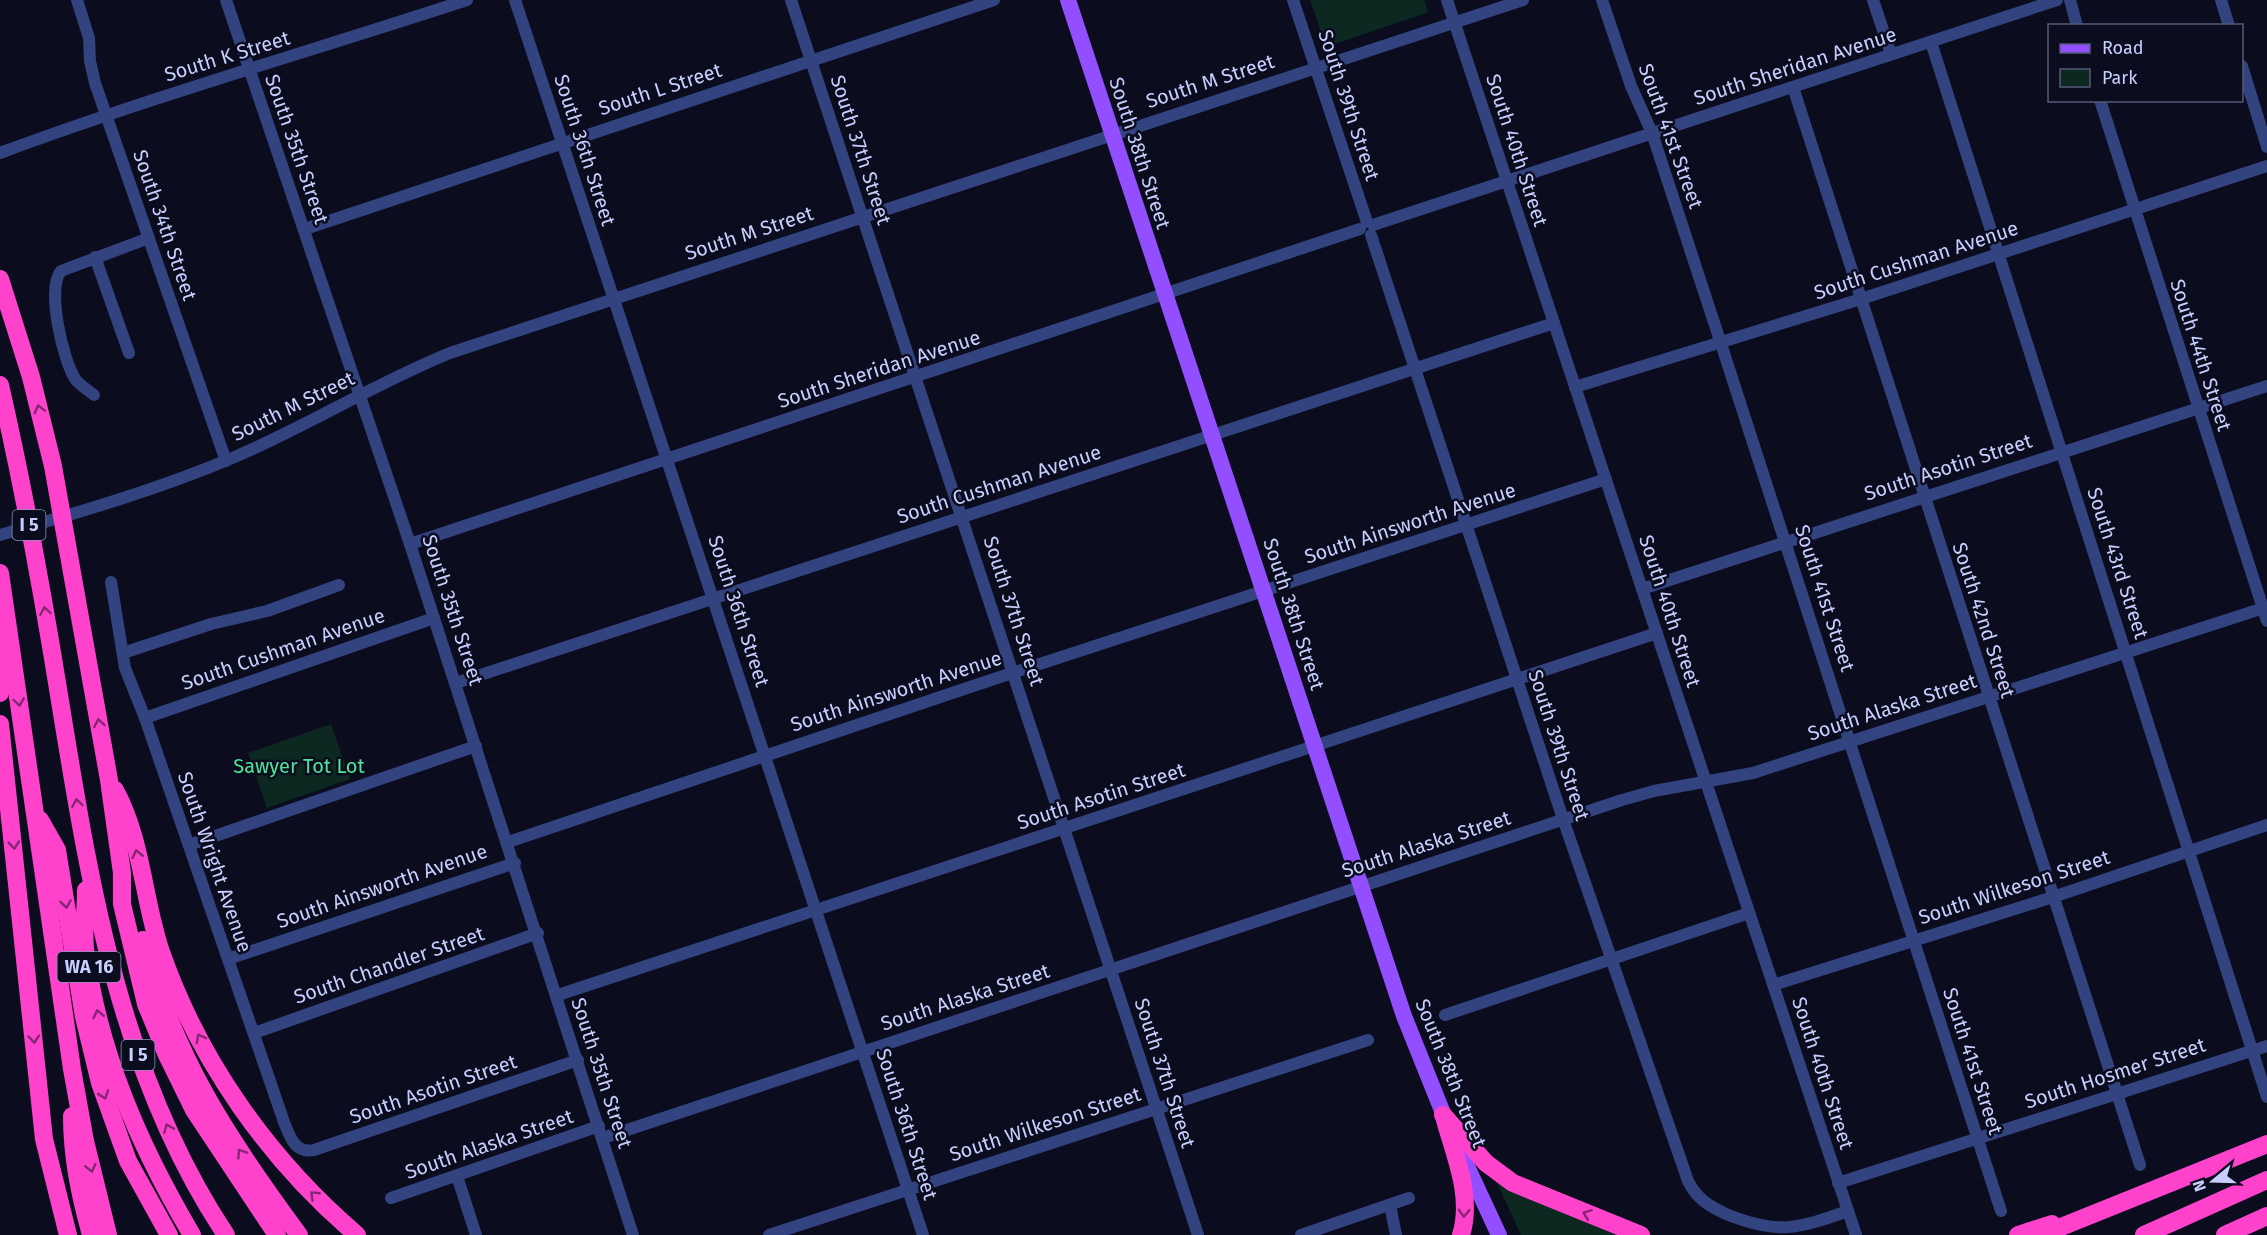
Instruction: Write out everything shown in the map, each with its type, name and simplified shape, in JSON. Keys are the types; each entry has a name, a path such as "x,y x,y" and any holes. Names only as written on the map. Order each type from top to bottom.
{"highway":[{"path":"0,279 31,377 53,466 109,780 122,873 122,904 146,1004 194,1110 277,1235"},
{"name":"I 5","path":"0,385 39,575 86,861 106,949 146,1078 177,1151 226,1235"},
{"path":"0,693 2,588"},
{"path":"2,588 72,1069 85,1141 108,1235"},
{"path":"0,724 44,1139 68,1235"},
{"path":"109,780 128,815 161,951 177,992 216,1068 262,1137 303,1185 357,1235"},
{"path":"35,810 57,849 84,1017 100,1083 128,1161 169,1235"},
{"name":"WA 16","path":"86,861 85,948 110,1058 143,1145 192,1235"},
{"path":"122,873 155,987 190,1069 218,1119 299,1235"},
{"path":"72,1069 72,1145 79,1192 91,1235"},
{"path":"1443,1115 1464,1194 1465,1214 1461,1235"},
{"path":"1443,1115 1486,1162 1513,1183 1641,1235"},
{"path":"2041,1235 2267,1144"},
{"path":"2144,1235 2267,1180"},
{"path":"2018,1235 2156,1189"},
{"path":"2225,1235 2267,1216"}],"main road":[{"name":"South 38th Street","path":"1068,0 1418,1057 1499,1235"}],"street":[{"name":"South 34th Street","path":"77,0 90,38 92,70 226,460"},
{"name":"South 35th Street","path":"226,0 435,618 538,933 633,1235"},
{"name":"South K Street","path":"0,153 107,116 467,0"},
{"name":"South 36th Street","path":"515,0 715,598 923,1235"},
{"name":"South 37th Street","path":"791,0 963,516 1198,1235"},
{"name":"South L Street","path":"305,229 561,142 994,0"},
{"name":"South 39th Street","path":"1293,0 1563,819 1690,1186 1699,1198 1712,1207 1760,1227 1774,1229 1794,1227 1848,1211"},
{"name":"South 40th Street","path":"1447,0 1856,1235"},
{"name":"South M Street","path":"0,535 133,496 226,460 450,353 1523,0"},
{"name":"South 41st Street","path":"1602,0 1633,92 1652,134 1721,342 2001,1211"},
{"path":"1873,0 1891,54"},
{"name":"South Sheridan Avenue","path":"410,543 2057,0"},
{"path":"2070,0 2076,24"},
{"path":"2221,0 2228,24"},
{"name":"South 43rd Street","path":"1931,42 2267,1097"},
{"path":"2243,72 2267,147"},
{"name":"South 42nd Street","path":"1793,87 2115,1094 2140,1165"},
{"name":"South 44th Street","path":"2101,102 2198,408 2265,608 2267,621"},
{"name":"South Cushman Avenue","path":"1575,387 1861,300 2267,166"},
{"path":"94,395 75,379 69,364 53,290 56,276 61,271 95,257 149,238"},
{"path":"95,257 129,353"},
{"name":"South Cushman Avenue","path":"456,683 1554,323"},
{"name":"South Asotin Street","path":"1642,589 2267,386"},
{"name":"South Ainsworth Avenue","path":"508,842 1013,673 1606,479"},
{"name":"South Wright Avenue","path":"111,582 125,668 145,718 287,1130 300,1150"},
{"path":"123,654 211,624 267,611 339,585"},
{"name":"South Alaska Street","path":"391,1198 863,1051 1644,793 1753,773 2265,608"},
{"name":"South Cushman Avenue","path":"145,718 435,618"},
{"name":"South Asotin Street","path":"558,996 1657,633"},
{"path":"189,845 477,746"},
{"name":"South Wilkeson Street","path":"1773,985 2053,897 2267,825"},
{"name":"South Ainsworth Avenue","path":"228,959 515,863"},
{"path":"1445,1014 1749,913"},
{"name":"South Chandler Street","path":"254,1033 538,933"},
{"name":"South Wilkeson Street","path":"769,1235 1368,1040"},
{"name":"South Hosmer Street","path":"1838,1183 2267,1046"},
{"name":"South Asotin Street","path":"300,1150 314,1150 578,1060"},
{"path":"457,1176 476,1235"},
{"path":"1301,1235 1409,1198"},
{"path":"1390,1205 1396,1235"}],"green space":[{"path":"1310,0 1424,0 1428,11 1326,47"},
{"name":"Sawyer Tot Lot","path":"331,724 350,779 267,808 248,753"},
{"path":"1494,1176 1525,1197 1617,1235 1521,1235"}]}
